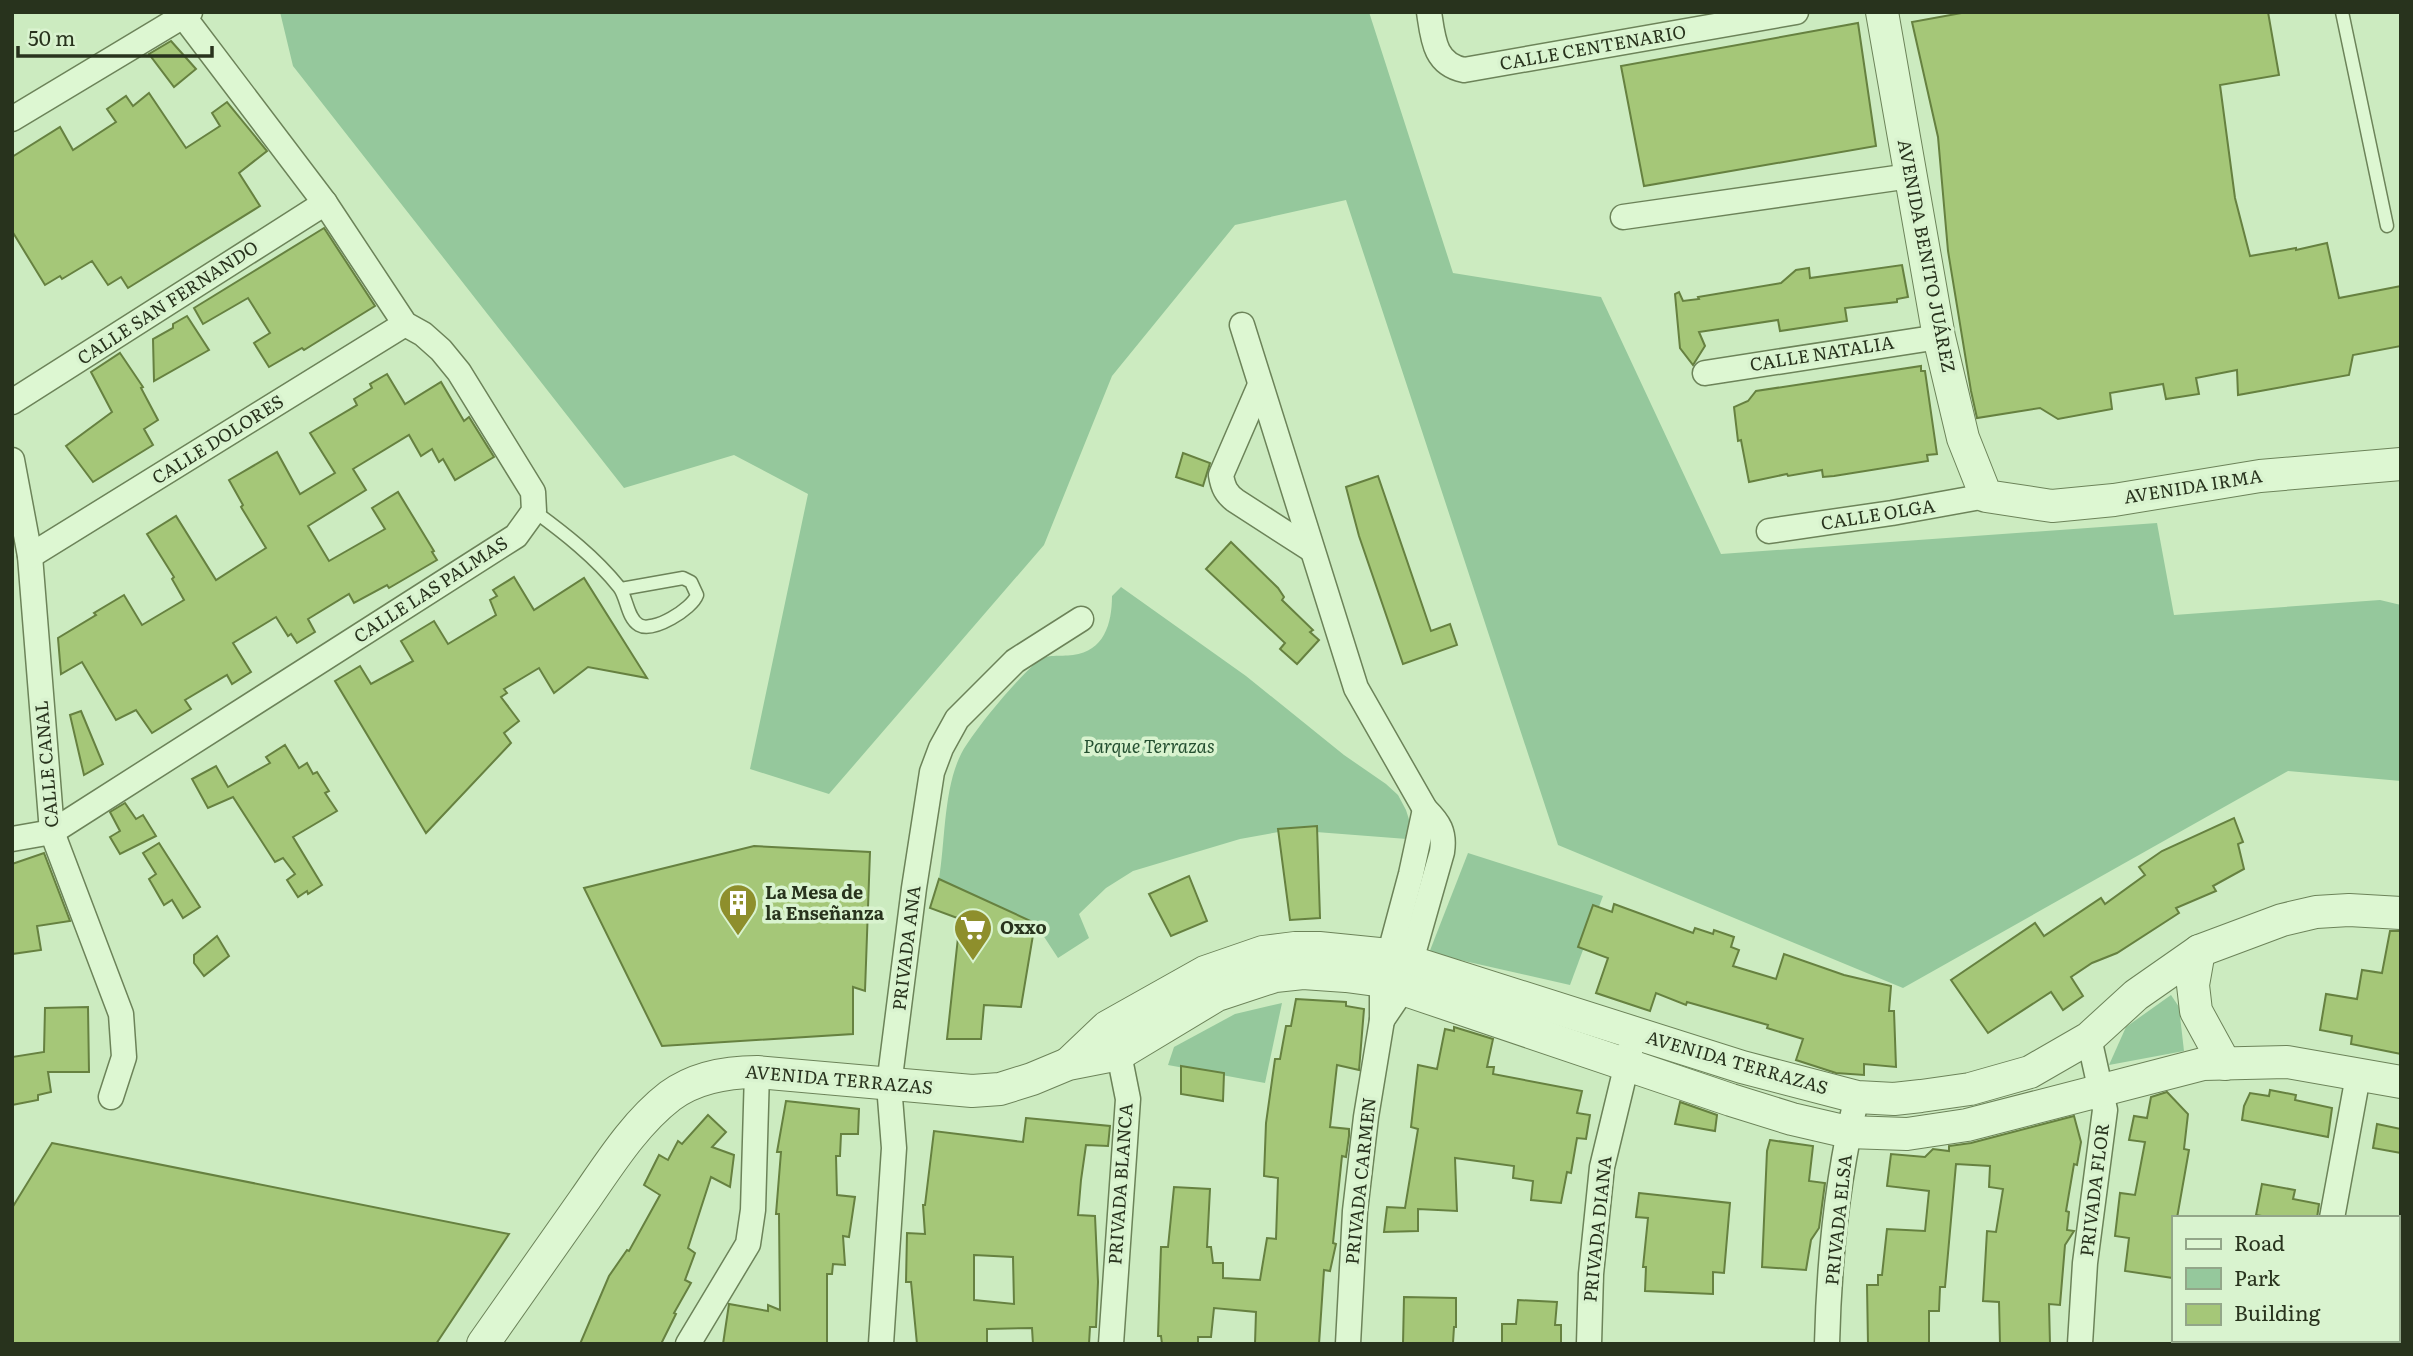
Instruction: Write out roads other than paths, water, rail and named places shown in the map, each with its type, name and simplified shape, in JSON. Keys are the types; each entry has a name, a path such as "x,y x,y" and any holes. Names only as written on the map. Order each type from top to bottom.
{"street":[{"name":"CALLE CENTENARIO","path":"1429,12 1434,42 1441,57 1450,67 1464,70 1796,12"},
{"name":"AVENIDA BENITO JUÁREZ","path":"1882,12 1939,337 1963,438 1986,496"},
{"path":"12,119 187,15 325,203 405,324 423,334 441,350 458,372 533,492 534,510"},
{"path":"1623,217 1910,176"},
{"name":"CALLE SAN FERNANDO","path":"12,402 325,203"},
{"name":"CALLE DOLORES","path":"30,556 405,324"},
{"path":"1242,324 1312,550"},
{"name":"CALLE NATALIA","path":"1704,373 1939,337"},
{"path":"1260,385 1226,463 1222,475 1223,486 1228,495 1236,501 1312,550"},
{"name":"CALLE CANAL","path":"12,460 30,556 52,832 121,1014 124,1057 111,1097"},
{"name":"AVENIDA IRMA","path":"1986,496 2052,506 2113,500 2260,476 2401,464"},
{"name":"CALLE OLGA","path":"1769,531 1986,496"},
{"name":"CALLE LAS PALMAS","path":"12,839 52,832 516,537 534,510"},
{"name":"PRIVADA CARMEN","path":"1312,550 1356,688 1425,809 1423,877 1382,1020 1366,1117 1355,1211 1348,1344"},
{"name":"PRIVADA ANA","path":"881,1344 894,1148 889,1085 932,772 957,719 1015,661 1081,619"},
{"name":"AVENIDA TERRAZAS","path":"482,1344 642,1123 671,1095 699,1080 730,1072 757,1072 972,1091 1000,1088 1032,1079 1068,1064 1113,1040 1217,995 1275,976 1303,973 1346,976 1396,972 1634,1034 1742,1067 1857,1097 1894,1100 1970,1089 2030,1072 2089,1038 2136,995 2199,951 2282,920 2316,912 2349,910 2401,913"},
{"path":"2199,951 2193,985 2196,1011 2225,1065"},
{"name":"AVENIDA TERRAZAS","path":"1396,972 1627,1066 1792,1119 1848,1132 1908,1134 1932,1131 2203,1064 2287,1062 2401,1082"},
{"name":"PRIVADA DIANA","path":"1589,1344 1591,1273 1602,1167 1634,1034"},
{"name":"PRIVADA FLOR","path":"2080,1344 2085,1263 2105,1110 2089,1038"},
{"name":"PRIVADA BLANCA","path":"1111,1344 1128,1099 1113,1040"},
{"path":"688,1344 748,1244 753,1210 757,1072"},
{"path":"2332,1216 2358,1076"},
{"name":"PRIVADA ELSA","path":"1827,1344 1835,1232 1848,1132 1857,1097"}],"lane":[{"path":"2342,12 2387,226"},
{"path":"534,510 574,540 621,589 634,622 643,627 654,628 690,606 696,595 691,582 683,578 621,589"}],"place":[{"name":"La Mesa de la Enseñanza","path":"738,937"},
{"name":"Oxxo","path":"973,962"}],"park label":[{"name":"Parque Terrazas","path":"1149,747"}]}
